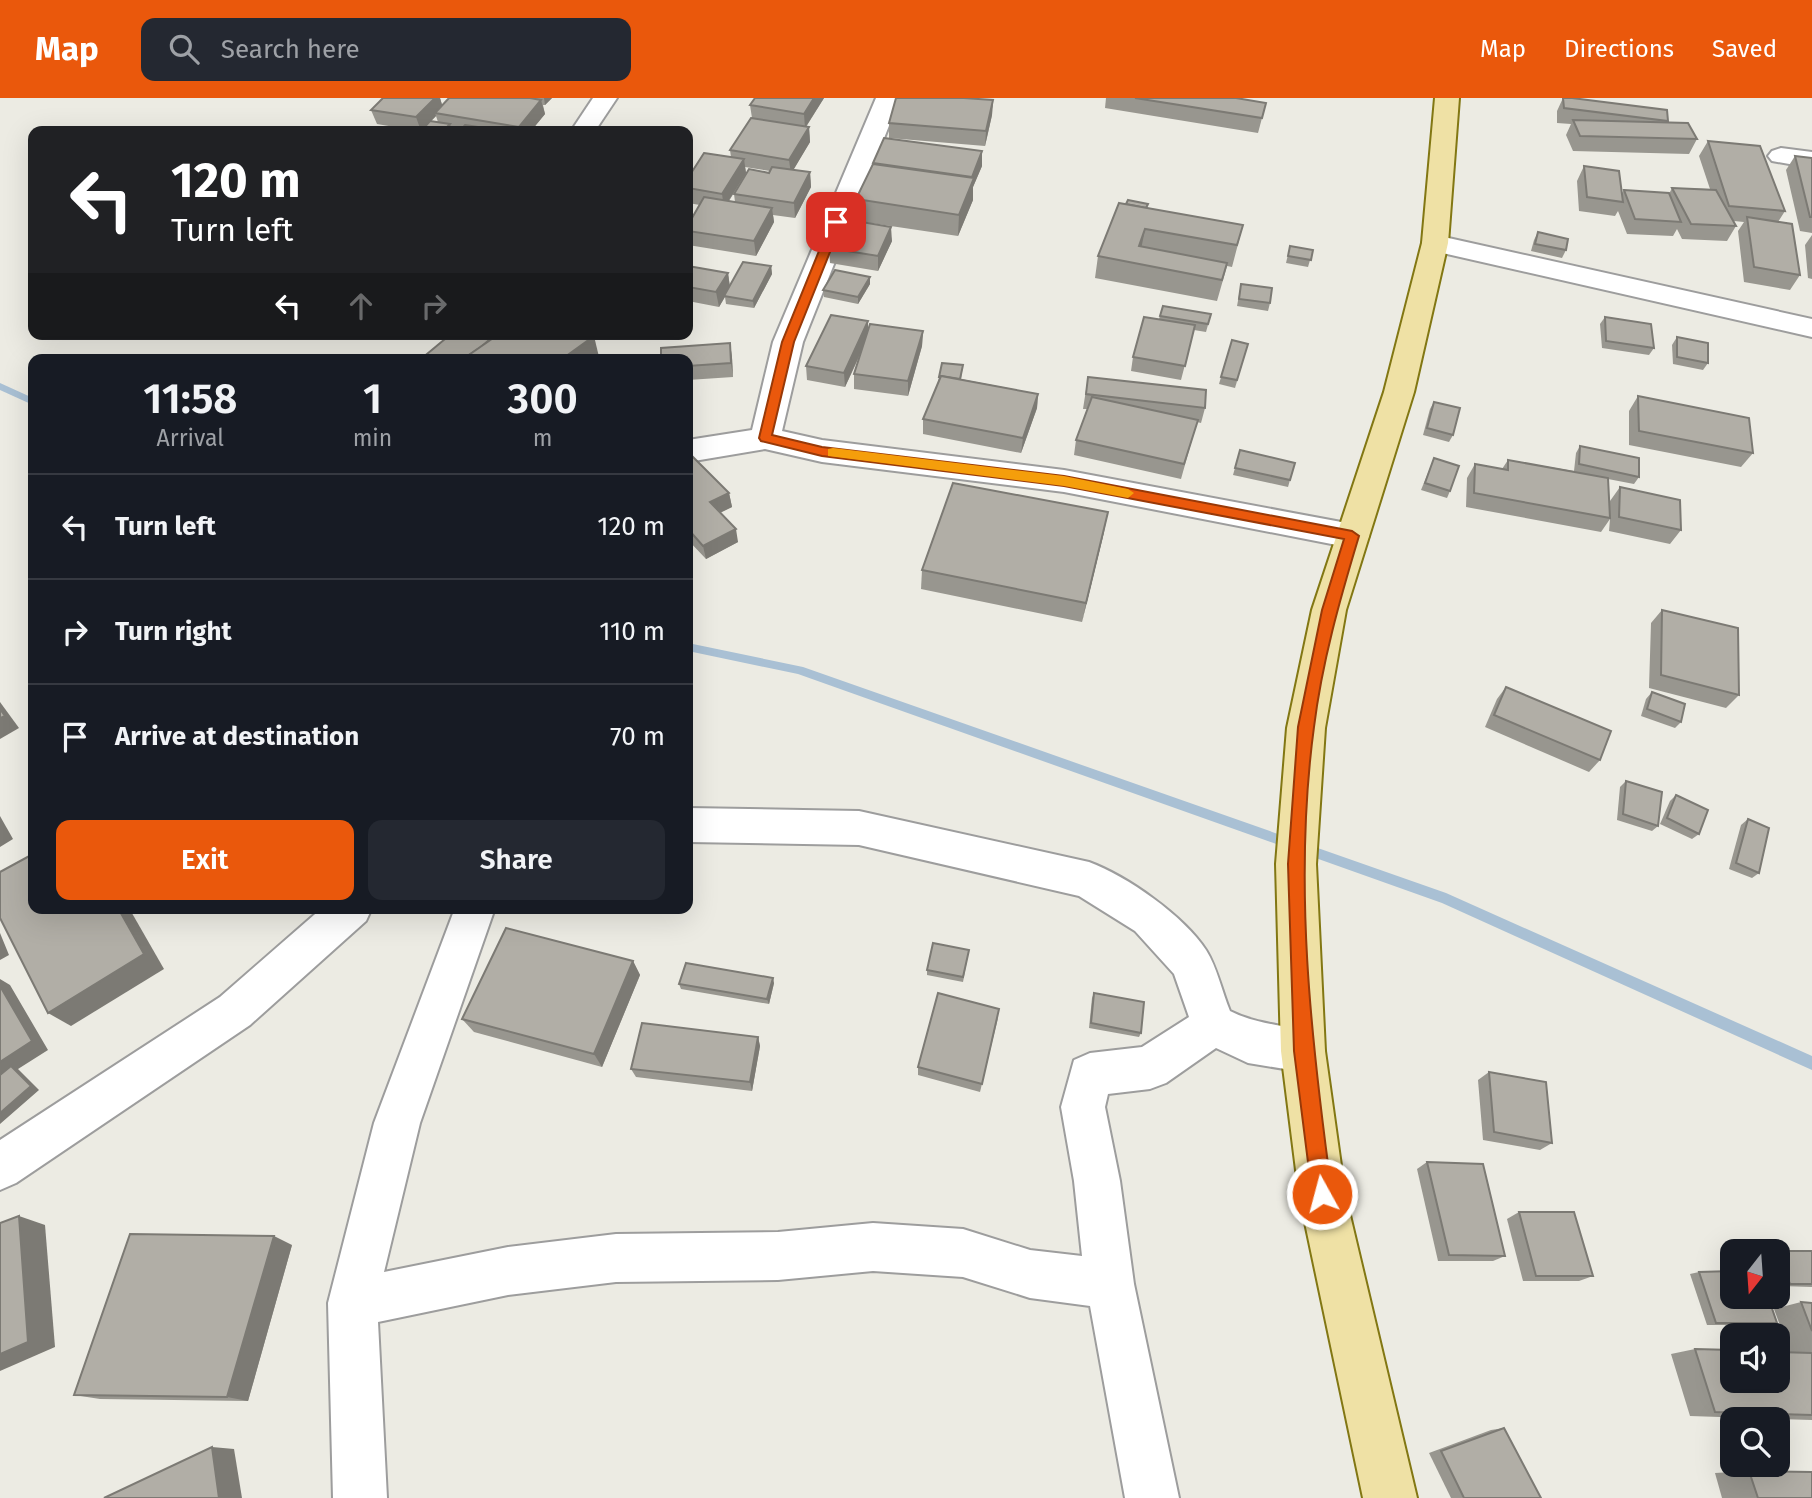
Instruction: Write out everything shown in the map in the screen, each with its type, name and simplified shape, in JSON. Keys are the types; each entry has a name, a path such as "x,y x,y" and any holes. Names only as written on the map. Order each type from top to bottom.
{"main road":[{"path":"1390,1498 1322,1194 1303,1051 1297,891 1306,727 1329,610 1399,392 1435,243 1447,98"}],"street":[{"path":"586,126 606,98"},
{"path":"765,438 788,342 888,98"},
{"path":"1781,156 1812,160"},
{"path":"1435,243 1812,328"},
{"path":"693,450 765,438 822,451 1064,481 1352,536"},
{"path":"693,825 859,828 1088,880 1149,918 1191,963 1213,1025 1248,1042 1303,1051"},
{"path":"0,1167 235,1011 345,914"},
{"path":"359,1498 359,1426 352,1303 397,1123 473,914"},
{"path":"1152,1498 1110,1284 1097,1181 1083,1107 1090,1075 1150,1068 1213,1025"},
{"path":"352,1303 508,1271 616,1258 778,1255 873,1247 963,1253 1030,1274 1110,1284"}],"building":[{"path":"383,98 435,98 416,117 371,110"},
{"path":"449,98 541,100 520,126 435,113"},
{"path":"755,98 814,98 804,114 750,105"},
{"path":"896,98 993,100 986,131 889,123"},
{"path":"1135,98 1236,98 1266,103 1262,118"},
{"path":"1563,98 1667,110 1668,121 1564,108"},
{"path":"751,118 809,127 789,160 730,150"},
{"path":"1573,120 1688,123 1697,139 1580,136"},
{"path":"430,121 450,124 448,126 426,126"},
{"path":"884,138 982,151 972,177 873,163"},
{"path":"1708,141 1760,146 1785,211 1729,206"},
{"path":"704,153 744,159 722,194 693,189 693,170"},
{"path":"1795,156 1812,158 1812,217 1810,217"},
{"path":"873,164 974,178 959,215 856,199"},
{"path":"1584,166 1619,171 1623,202 1587,197"},
{"path":"772,167 810,172 794,203 734,194 749,169 769,173"},
{"path":"1672,188 1716,190 1736,226 1691,224"},
{"path":"1624,190 1669,193 1681,222 1635,219"},
{"path":"704,197 772,208 754,241 693,232 693,216"},
{"path":"1128,200 1148,204 1146,208 1126,204"},
{"path":"1119,203 1243,225 1237,245 1145,229 1139,246 1227,263 1222,280 1098,256"},
{"path":"1747,217 1792,224 1800,275 1754,267"},
{"path":"844,219 891,227 878,256 829,248"},
{"path":"1538,232 1568,239 1566,250 1535,244"},
{"path":"1290,246 1313,250 1311,260 1288,256"},
{"path":"743,262 771,266 753,301 724,296"},
{"path":"693,267 728,273 716,292 693,288"},
{"path":"835,270 870,277 858,297 823,290"},
{"path":"1241,284 1272,288 1270,303 1239,299"},
{"path":"1163,306 1211,314 1208,324 1160,316"},
{"path":"831,315 868,321 844,373 806,366"},
{"path":"1144,317 1195,325 1185,366 1133,357"},
{"path":"1605,317 1651,324 1654,348 1606,341"},
{"path":"870,324 923,331 908,381 854,374"},
{"path":"1677,337 1708,343 1708,363 1677,357"},
{"path":"444,340 489,340 470,354 427,354"},
{"path":"490,340 588,340 569,354 470,354"},
{"path":"1232,340 1248,344 1237,380 1221,377"},
{"path":"730,343 731,363 693,366 693,354 661,354 661,348"},
{"path":"942,363 963,365 960,379 939,377"},
{"path":"941,376 1038,394 1023,438 923,419"},
{"path":"1088,377 1206,390 1205,408 1086,394"},
{"path":"1638,396 1749,418 1753,453 1639,431"},
{"path":"1092,397 1198,420 1184,464 1076,440"},
{"path":"1434,402 1460,408 1453,435 1427,428"},
{"path":"1580,446 1639,458 1639,477 1579,464"},
{"path":"1240,450 1295,463 1290,480 1235,468"},
{"path":"693,457 729,493 710,502 736,529 703,546 693,535"},
{"path":"1434,458 1459,466 1450,491 1425,483"},
{"path":"1508,460 1608,478 1610,518 1474,493 1475,464 1508,470"},
{"path":"953,483 1108,512 1086,603 922,570"},
{"path":"1620,487 1680,500 1681,530 1619,517"},
{"path":"1662,610 1738,628 1739,695 1661,675"},
{"path":"1506,687 1611,731 1600,760 1494,715"},
{"path":"1652,692 1685,704 1681,722 1647,709"},
{"path":"1626,781 1662,792 1658,826 1623,814"},
{"path":"1676,795 1708,810 1699,834 1667,818"},
{"path":"1748,819 1769,828 1759,873 1736,863"},
{"path":"28,857 28,914 121,914 144,954 48,1013 0,918 0,872"},
{"path":"506,928 633,961 594,1054 462,1019"},
{"path":"933,943 969,950 963,977 927,970"},
{"path":"686,963 773,978 767,999 679,984"},
{"path":"0,986 32,1041 0,1062"},
{"path":"938,993 999,1009 982,1084 918,1067"},
{"path":"1094,993 1144,1002 1141,1033 1091,1023"},
{"path":"642,1023 758,1037 750,1082 631,1069"},
{"path":"11,1066 31,1086 0,1113 0,1075"},
{"path":"1489,1072 1546,1082 1552,1143 1494,1132"},
{"path":"1427,1162 1483,1164 1505,1256 1449,1255"},
{"path":"1519,1212 1574,1212 1593,1276 1536,1276"},
{"path":"19,1216 28,1342 0,1354 0,1223"},
{"path":"130,1234 274,1236 227,1397 74,1395"},
{"path":"1790,1251 1812,1251 1812,1284 1790,1284"},
{"path":"1720,1271 1720,1309 1772,1309 1777,1323 1716,1323 1699,1272"},
{"path":"1801,1302 1812,1303 1812,1331"},
{"path":"1695,1349 1720,1350 1720,1393 1790,1393 1790,1352 1812,1353 1812,1415 1790,1414 1790,1407 1720,1407 1720,1412 1715,1412"},
{"path":"1504,1428 1541,1498 1464,1498 1441,1451"},
{"path":"212,1447 219,1498 104,1498"},
{"path":"1790,1472 1812,1472 1812,1498 1758,1498 1751,1477 1790,1477"}],"waterway":[{"path":"0,386 28,400"},
{"path":"693,648 799,670 1446,899 1812,1063"}],"slow traffic":[{"path":"833,453 1064,481 1128,493"}],"route":[{"path":"836,222 788,342 765,438 822,451 1064,481 1352,536 1329,610 1306,727 1296,864 1303,1051 1322,1194"}]}
